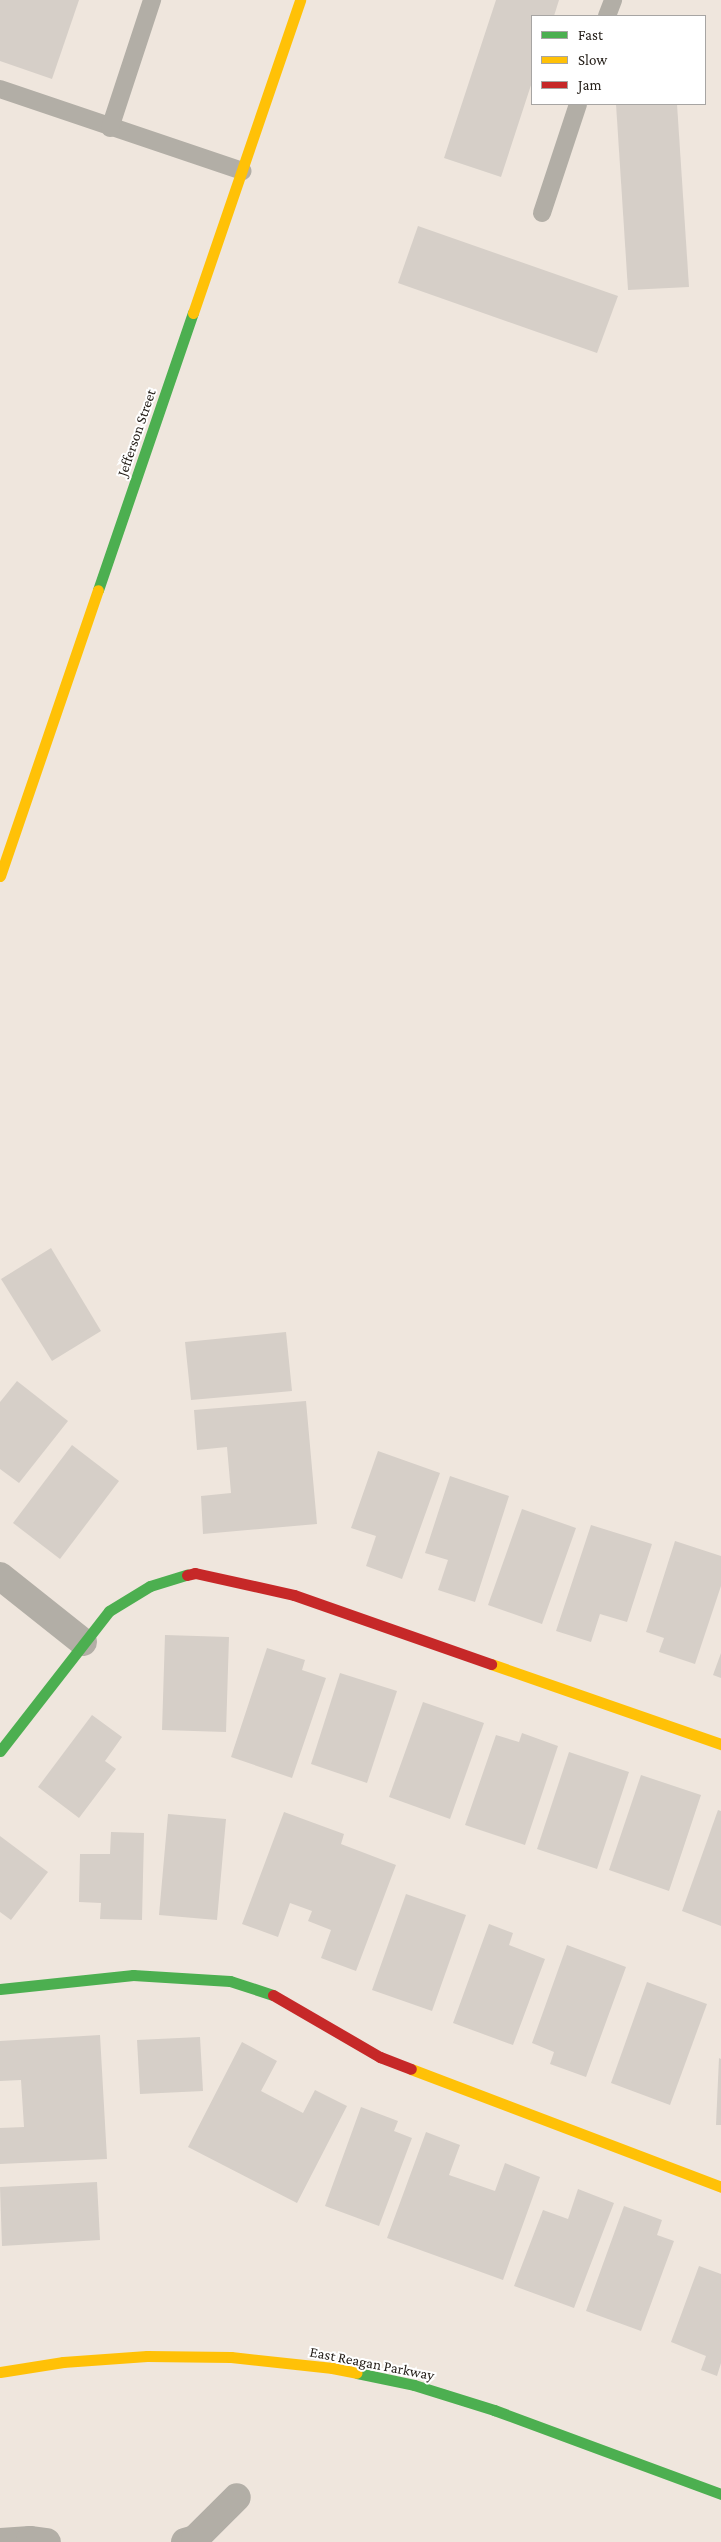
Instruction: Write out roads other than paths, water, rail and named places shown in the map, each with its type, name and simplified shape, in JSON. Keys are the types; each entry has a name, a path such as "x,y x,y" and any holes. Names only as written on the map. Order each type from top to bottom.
{"street":[{"name":"Jefferson Street","path":"0,876 300,0"},
{"path":"0,1751 109,1611 150,1586 195,1573 294,1595 721,1744"},
{"path":"0,1576 83,1642"},
{"path":"0,1989 134,1975 230,1981 274,1995 380,2057 564,2129 721,2187"},
{"name":"East Reagan Parkway","path":"0,2372 63,2362 147,2356 231,2357 332,2368 414,2385 494,2410 721,2494"},
{"path":"185,2542 195,2539 237,2496"},
{"path":"0,2542 47,2542"}],"lane":[{"path":"110,128 152,0"},
{"path":"607,15 613,0"},
{"path":"0,89 110,128 242,171"},
{"path":"542,213 578,105"}]}
